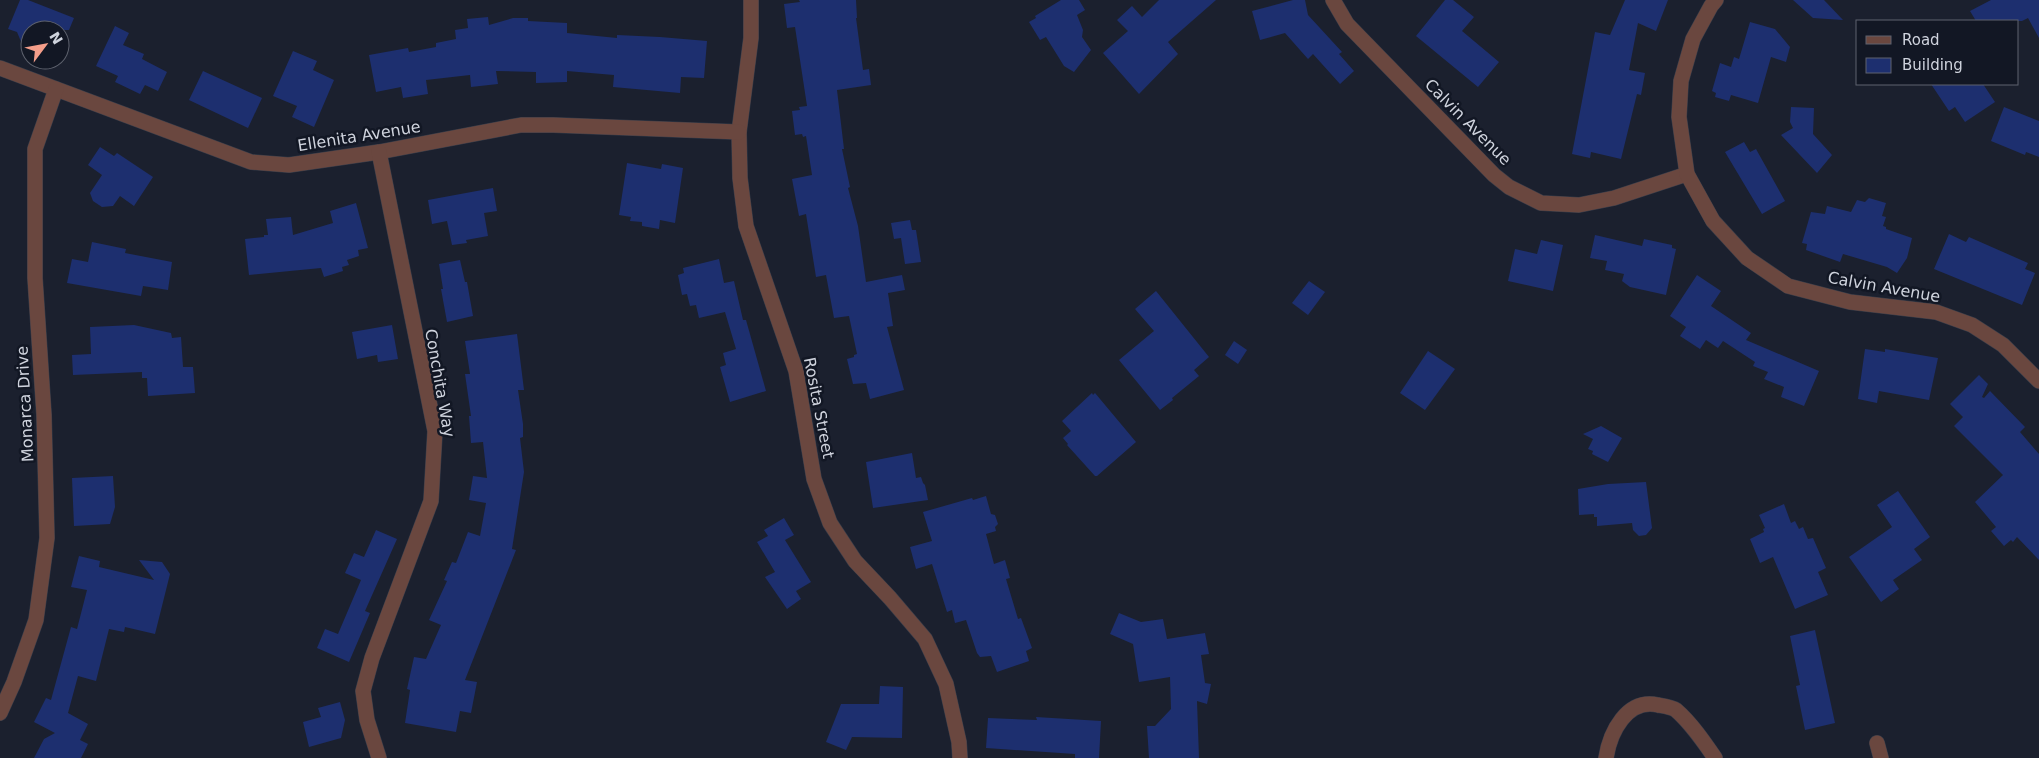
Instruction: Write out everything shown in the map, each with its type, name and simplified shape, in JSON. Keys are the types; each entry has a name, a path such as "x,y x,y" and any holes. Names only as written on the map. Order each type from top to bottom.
{"street":[{"name":"Rosita Street","path":"751,0 751,38 739,132 740,178 746,226 796,371 814,479 830,523 855,561 890,598 924,640 946,684 959,742 960,758"},
{"name":"Calvin Avenue","path":"1334,0 1347,24 1494,175 1509,187 1541,203 1579,204 1614,198 1687,174 1713,221 1746,258 1788,286 1850,302 1936,312 1972,324 2003,345 2039,381"},
{"path":"1687,174 1678,118 1681,81 1693,39 1716,0"},
{"name":"Ellenita Avenue","path":"0,68 251,162 289,165 380,152 521,126 553,125 739,132"},
{"name":"Monarca Drive","path":"0,713 14,682 36,620 47,538 44,415 35,278 35,149 56,89"},
{"name":"Conchita Way","path":"378,758 367,720 363,691 372,658 431,501 434,432 380,152"},
{"path":"1606,758 1608,747 1623,716 1634,707 1650,703 1675,709 1715,758"},
{"path":"1877,743 1881,758"}],"building":[{"path":"20,0 28,0 74,18 70,28 70,20 20,20 20,39 17,32 8,29"},
{"path":"799,0 856,0 856,18 863,70 869,69 871,85 837,90 844,149 842,149 850,187 848,188 858,226 866,282 902,275 905,290 888,293 893,326 887,327 904,390 870,399 866,383 853,384 847,359 857,354 849,316 834,318 826,275 816,277 806,214 799,216 792,179 812,175 806,136 803,137 802,134 795,135 792,111 800,110 799,107 807,106 795,27 787,28 784,4 800,2"},
{"path":"1061,0 1079,0 1085,10 1077,15 1083,30 1082,37 1091,50 1074,72 1064,66 1046,37 1040,40 1029,22 1036,18 1035,16"},
{"path":"1159,0 1216,0 1168,42 1178,54 1139,94 1103,53 1128,31 1117,20 1132,6 1142,17"},
{"path":"1293,0 1305,0 1308,15 1342,52 1339,54 1354,71 1340,84 1313,54 1308,59 1285,33 1260,40 1252,11"},
{"path":"1445,0 1453,0 1474,17 1462,31 1499,62 1478,87 1416,36"},
{"path":"1625,0 1668,0 1656,31 1638,23 1629,70 1645,73 1641,95 1637,94 1621,159 1591,152 1590,158 1572,154 1595,32 1610,35"},
{"path":"1793,0 1824,0 1843,20 1813,18"},
{"path":"1991,0 2039,0 2039,38 2028,18 2022,21 1975,20 1970,11"},
{"path":"488,17 489,25 513,18 528,18 528,21 567,23 567,33 617,38 617,35 707,41 704,78 681,77 680,93 613,87 614,75 567,71 567,82 536,83 536,72 496,71 498,84 471,87 470,75 426,80 428,94 403,98 401,87 376,92 369,55 408,48 409,52 436,47 436,43 456,39 455,30 468,28 467,19"},
{"path":"1750,22 1775,29 1790,47 1786,62 1771,57 1758,103 1731,95 1729,101 1715,97 1716,93 1712,91 1720,63 1731,67 1734,57 1739,59"},
{"path":"115,26 129,33 123,45 144,54 142,59 167,72 158,91 145,85 140,94 115,82 118,76 96,66"},
{"path":"293,51 317,61 313,70 334,80 314,127 292,117 297,106 273,96"},
{"path":"203,71 262,98 248,128 189,100"},
{"path":"1932,85 1984,85 1995,102 1965,122 1955,107 1949,111"},
{"path":"1791,107 1814,108 1813,134 1832,155 1817,173 1781,135 1793,128 1790,122"},
{"path":"2004,107 2039,121 2039,157 2026,152 2025,155 1991,141"},
{"path":"1744,142 1750,152 1756,149 1785,201 1762,214 1725,152"},
{"path":"100,147 114,156 117,153 153,177 134,206 120,196 113,206 102,207 93,201 90,193 102,175 88,165"},
{"path":"627,163 661,169 662,164 683,168 675,223 660,220 659,229 642,226 642,222 630,221 631,217 619,215"},
{"path":"493,188 497,211 484,213 488,236 466,240 467,243 452,245 447,221 432,224 428,200"},
{"path":"1869,198 1886,203 1882,216 1886,217 1883,226 1886,229 1912,238 1907,258 1897,273 1887,267 1843,254 1840,262 1806,250 1807,244 1802,243 1811,212 1825,214 1827,206 1851,212 1857,200 1865,202"},
{"path":"356,203 368,248 358,250 359,256 347,260 349,265 342,267 343,271 324,277 321,268 249,275 245,239 268,235 266,219 291,217 293,235 333,223 330,211"},
{"path":"910,220 912,230 916,230 921,262 905,264 901,238 894,239 891,223"},
{"path":"1949,234 1966,242 1969,237 2028,263 2025,269 2035,273 2022,305 1934,269"},
{"path":"1595,235 1642,246 1644,239 1672,245 1672,248 1676,249 1666,295 1630,287 1622,281 1624,274 1605,270 1607,261 1590,258"},
{"path":"1541,240 1563,245 1553,291 1508,281 1515,249 1537,254"},
{"path":"92,242 126,249 125,253 172,262 168,290 143,286 141,296 67,283 72,259 88,262"},
{"path":"719,259 724,283 734,281 743,320 746,320 766,391 730,402 720,367 726,365 723,353 736,349 725,312 699,318 696,305 690,306 687,294 682,295 678,275 684,273 683,268"},
{"path":"460,260 465,282 467,282 473,316 447,322 439,264"},
{"path":"1697,275 1721,291 1711,306 1751,333 1746,340 1819,371 1804,406 1781,397 1784,387 1764,379 1768,372 1753,366 1755,362 1723,341 1718,348 1706,340 1700,349 1680,336 1686,327 1670,316"},
{"path":"1309,281 1325,292 1308,315 1292,303"},
{"path":"1156,291 1209,357 1194,370 1199,376 1160,410 1119,360 1154,331 1135,309"},
{"path":"134,325 171,333 172,338 181,337 183,367 193,367 195,393 148,396 147,378 142,378 142,372 73,375 72,355 91,354 90,327"},
{"path":"392,325 398,359 378,362 377,355 357,359 352,332"},
{"path":"517,334 524,390 518,390 523,424 523,437 520,438 524,472 512,549 516,550 465,680 477,682 471,713 460,711 456,732 405,723 410,690 407,689 414,657 426,659 441,625 429,620 447,581 444,580 452,562 456,563 468,532 480,536 486,503 469,500 473,476 487,478 483,442 471,443 469,416 471,416 465,374 470,374 465,341"},
{"path":"1234,341 1247,350 1238,364 1225,355"},
{"path":"1865,349 1885,352 1885,349 1938,358 1929,400 1879,391 1877,403 1858,399"},
{"path":"1428,351 1455,369 1425,410 1400,393"},
{"path":"1979,375 1988,384 1982,397 1984,398 1990,391 2025,427 2020,432 2039,454 2039,560 2017,537 2013,542 2011,540 2004,546 1991,531 1996,527 1975,502 2003,475 1954,426 1963,417 1950,404"},
{"path":"1092,393 1093,395 1095,393 1136,442 1097,476 1067,445 1063,438 1071,431 1062,421"},
{"path":"1601,426 1622,438 1608,462 1592,454 1593,451 1588,449 1593,439 1583,434"},
{"path":"912,453 916,478 921,477 928,500 873,508 866,462"},
{"path":"113,476 115,507 110,524 74,526 72,478"},
{"path":"1646,482 1652,528 1646,535 1639,536 1633,530 1632,523 1597,526 1597,517 1594,517 1594,514 1579,515 1578,489 1608,484"},
{"path":"1898,491 1930,537 1914,549 1922,560 1893,580 1899,589 1881,602 1849,557 1892,527 1877,505"},
{"path":"986,496 991,514 995,515 998,524 995,527 996,531 986,534 994,564 1005,560 1010,578 1006,579 1018,619 1021,618 1032,648 1026,651 1029,661 997,672 991,656 980,657 977,653 966,620 955,623 952,610 947,612 932,564 916,569 910,547 932,541 923,512 972,498 973,500"},
{"path":"1784,504 1791,523 1795,521 1799,529 1803,527 1808,539 1813,538 1826,568 1818,572 1828,595 1795,609 1773,557 1760,563 1750,539 1764,532 1763,529 1765,528 1759,515"},
{"path":"784,518 794,535 785,540 811,582 796,591 801,599 787,609 765,577 775,572 757,542 768,536 764,530"},
{"path":"376,530 397,539 365,611 370,613 349,662 317,648 325,629 338,634 361,580 345,573 354,553 364,557"},
{"path":"79,556 100,561 99,567 154,580 139,560 162,562 170,574 155,634 125,627 124,632 109,629 96,681 78,676 68,713 88,724 80,740 88,744 81,758 34,758 44,739 55,733 34,722 46,698 51,700 71,627 77,629 87,590 71,587"},
{"path":"1119,613 1141,622 1163,619 1167,639 1205,633 1209,654 1201,655 1205,683 1211,684 1207,704 1197,701 1199,758 1149,758 1147,726 1155,726 1171,709 1170,677 1139,682 1133,644 1110,634"},
{"path":"1815,630 1835,723 1805,730 1796,686 1800,685 1790,636"},
{"path":"880,686 903,687 902,738 852,737 846,750 826,742 841,704 879,704"},
{"path":"340,702 345,720 341,738 309,747 303,722 321,717 318,708"},
{"path":"1036,717 1101,721 1099,758 1075,758 1075,754 986,748 988,718 1037,720"}]}
